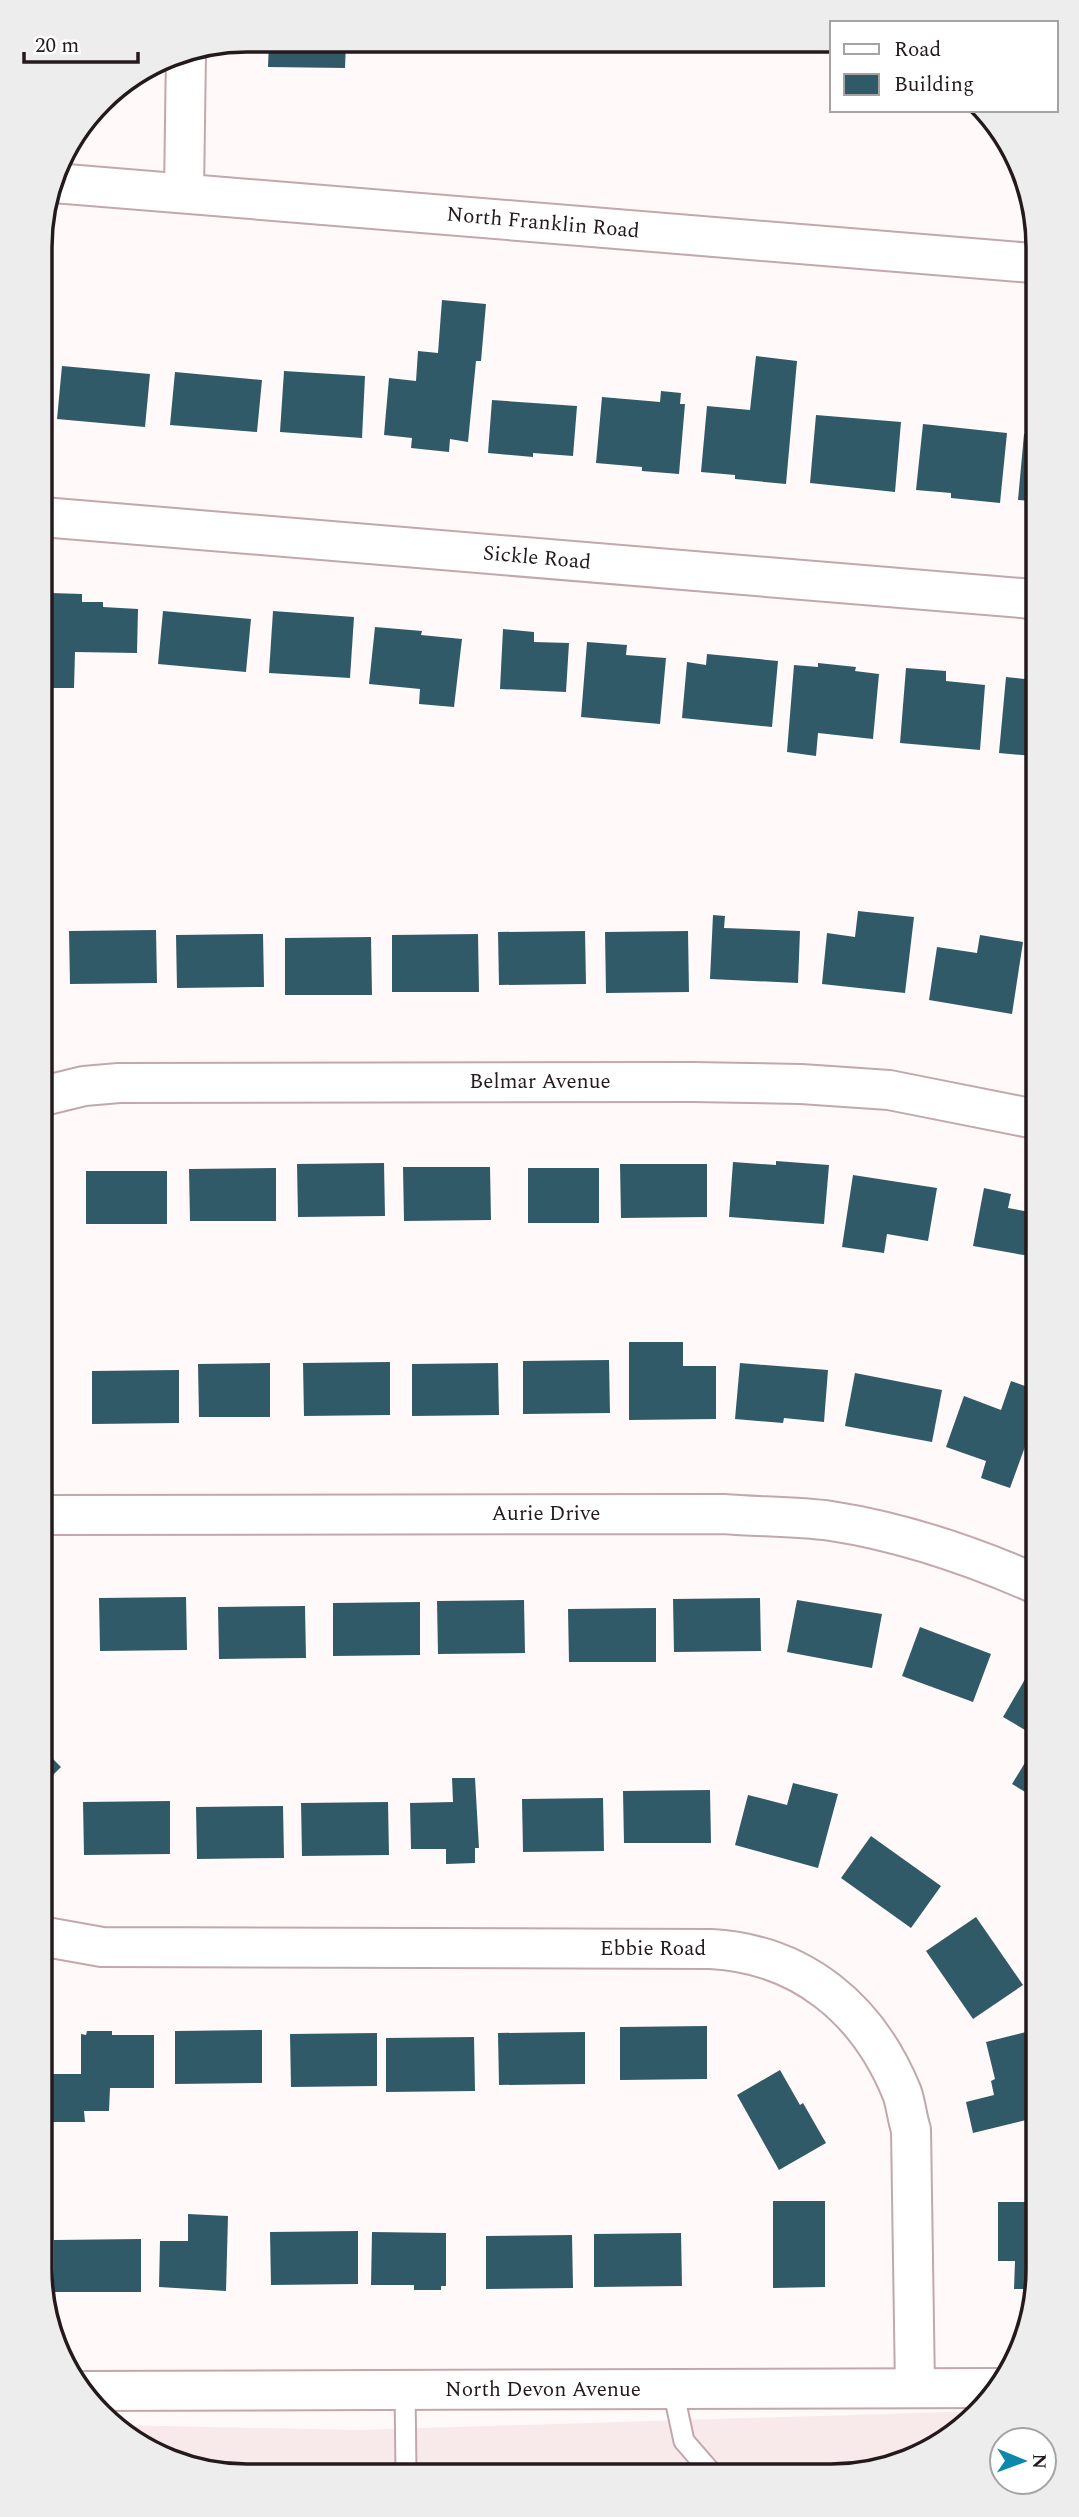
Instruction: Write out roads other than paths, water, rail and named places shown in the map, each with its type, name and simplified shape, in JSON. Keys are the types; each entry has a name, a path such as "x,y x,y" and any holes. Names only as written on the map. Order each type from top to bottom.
{"street":[{"path":"184,193 186,63"},
{"name":"North Franklin Road","path":"63,184 1026,263"},
{"name":"Sickle Road","path":"53,518 1026,598"},
{"name":"Belmar Avenue","path":"53,1094 84,1086 119,1083 716,1082 889,1090 1026,1117"},
{"name":"Aurie Drive","path":"52,1515 723,1514 794,1517 865,1527 919,1539 1003,1568 1026,1579"},
{"name":"Ebbie Road","path":"52,1938 103,1947 711,1949 748,1953 804,1974 846,2006 868,2032 879,2047 903,2096 911,2130 915,2388"},
{"name":"North Devon Avenue","path":"95,2390 986,2388"}],"lane":[{"path":"405,2390 406,2464"},
{"path":"673,2390 684,2441 704,2464"}]}
